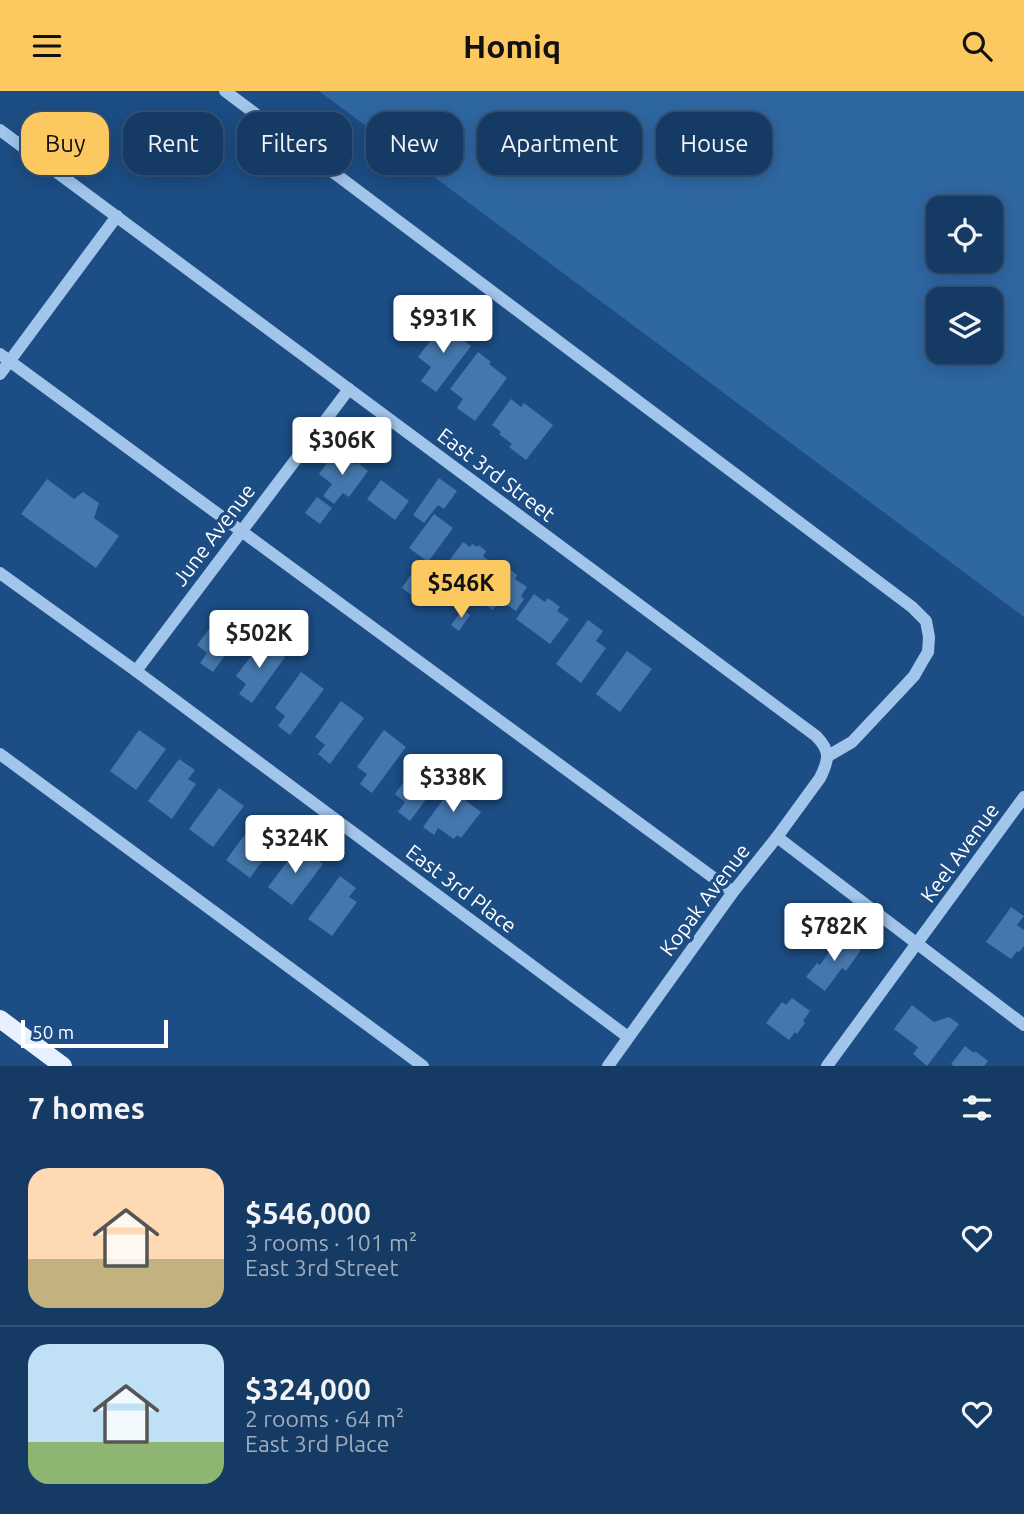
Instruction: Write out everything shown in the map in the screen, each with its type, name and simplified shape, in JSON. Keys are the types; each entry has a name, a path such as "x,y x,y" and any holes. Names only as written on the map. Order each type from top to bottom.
{"main road":[{"path":"0,1019 63,1066"}],"street":[{"path":"225,91 912,607 926,621 928,652 914,676 852,742 828,756"},
{"name":"East 3rd Street","path":"0,129 816,736 824,744 828,756"},
{"path":"0,375 5,357 117,216"},
{"path":"5,357 733,892"},
{"name":"June Avenue","path":"136,671 349,389"},
{"name":"East 3rd Place","path":"0,573 628,1037"},
{"path":"0,754 423,1066"},
{"name":"Kopak Avenue","path":"608,1066 733,892 777,838 820,778 828,756"},
{"name":"Keel Avenue","path":"827,1066 1024,797"},
{"path":"777,838 1024,1025"}],"shaded area":[{"path":"319,91 1024,91 1024,617 432,175 463,175 463,112 366,112 366,126 352,116 352,112 347,112"}],"building":[{"path":"446,320 459,330 455,334 471,346 436,392 421,381 431,367 418,357"},
{"path":"478,352 507,378 475,421 457,408 463,399 450,389"},
{"path":"511,399 521,407 524,403 553,425 526,460 509,447 512,444 492,425"},
{"path":"333,455 340,461 344,455 368,471 349,497 343,493 334,504 323,496 332,484 319,474"},
{"path":"439,478 457,491 444,509 438,505 424,523 413,515"},
{"path":"47,479 74,499 83,492 99,503 94,518 119,536 96,568 21,514"},
{"path":"381,480 409,501 395,520 367,499"},
{"path":"317,497 332,508 320,524 305,513"},
{"path":"434,514 453,528 428,562 409,548"},
{"path":"463,542 470,547 472,544 477,547 478,545 486,551 483,556 488,560 473,580 458,569 453,576 443,569"},
{"path":"502,569 508,574 511,570 517,575 515,579 527,587 521,596 524,599 516,611 500,600 493,610 479,601"},
{"path":"412,573 428,585 417,599 402,588"},
{"path":"534,594 545,602 548,598 560,607 557,611 569,619 550,644 516,619"},
{"path":"224,609 246,626 213,672 200,663 207,653 197,645"},
{"path":"463,609 470,615 459,631 451,625"},
{"path":"588,620 603,631 596,641 606,648 581,683 556,664"},
{"path":"263,640 285,657 252,703 239,694 246,684 236,676"},
{"path":"627,651 652,669 620,712 596,694"},
{"path":"301,672 324,689 290,735 278,726 285,716 275,708"},
{"path":"341,701 364,718 330,764 318,754 325,745 315,737"},
{"path":"139,730 166,749 136,790 110,771"},
{"path":"384,730 406,747 372,793 360,784 367,774 357,767"},
{"path":"421,758 444,775 410,821 398,812 405,802 395,794"},
{"path":"179,759 195,770 188,779 196,784 172,819 148,801"},
{"path":"456,782 468,790 462,798 481,812 461,838 457,835 454,839 438,828 434,835 423,827"},
{"path":"219,788 244,806 213,847 189,829"},
{"path":"258,817 274,829 267,838 275,843 250,878 226,860"},
{"path":"299,846 323,864 292,905 268,887"},
{"path":"340,876 356,888 349,897 357,902 332,936 308,919"},
{"path":"1011,907 1024,916 1017,925 1024,930 1024,946 1011,959 986,942"},
{"path":"841,935 861,950 846,971 842,968 825,991 806,977 817,963 820,965"},
{"path":"792,998 810,1011 803,1021 805,1023 789,1040 766,1023 782,1002 786,1005"},
{"path":"912,1005 934,1022 949,1017 959,1024 927,1066 913,1054 918,1047 894,1029"},
{"path":"965,1046 988,1061 984,1066 951,1064"}]}
